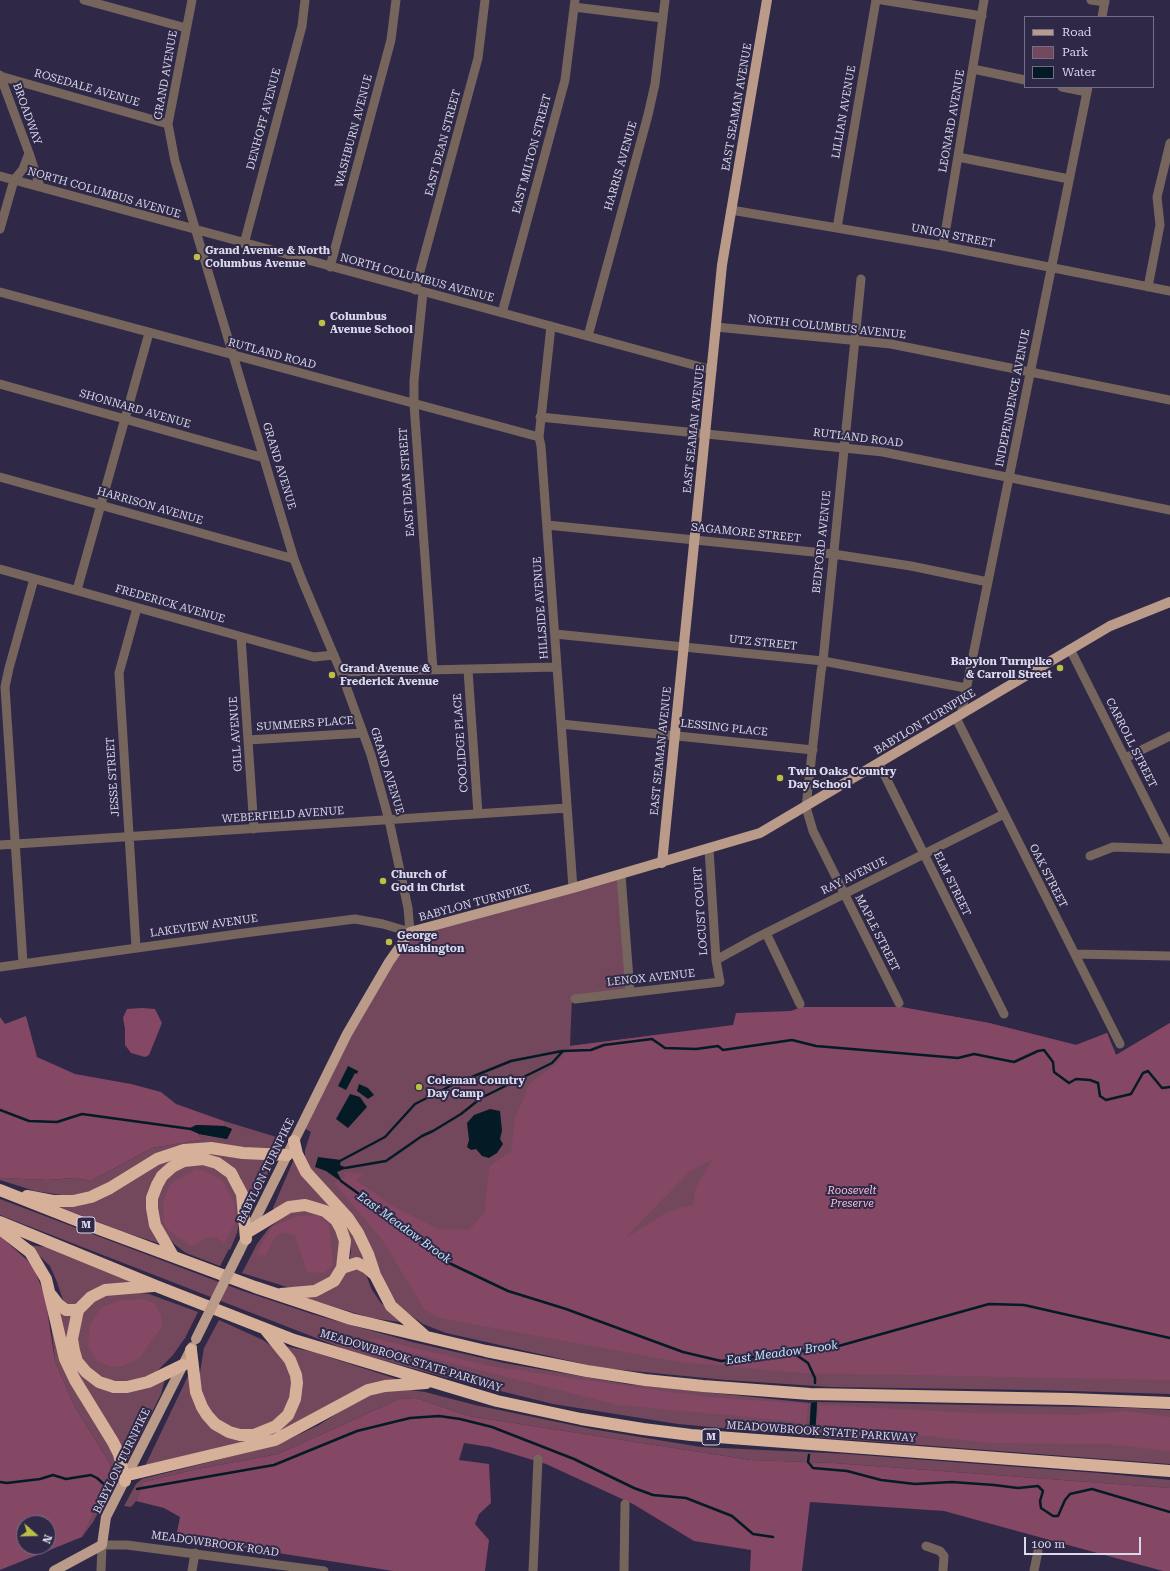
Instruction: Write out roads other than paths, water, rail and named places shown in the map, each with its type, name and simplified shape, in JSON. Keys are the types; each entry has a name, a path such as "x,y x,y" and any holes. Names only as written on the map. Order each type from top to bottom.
{"highway":[{"path":"294,1141 297,1154 306,1172 348,1218 358,1233 375,1275 391,1306 425,1336"},
{"path":"0,1190 53,1201 73,1201 91,1197 110,1188 157,1159 184,1150 211,1148 287,1155"},
{"path":"173,1256 156,1225 152,1208 152,1198 157,1185 162,1176 172,1167 184,1161 203,1159 217,1163 231,1173 242,1194 248,1234 289,1208 310,1205 325,1211 336,1220 341,1229 345,1241 342,1268 334,1281 315,1291 277,1294"},
{"name":"MEADOWBROOK STATE PARKWAY","path":"0,1190 91,1226 277,1294 351,1319 486,1351 588,1371 645,1380 746,1390 810,1394 1070,1399 1170,1403"},
{"name":"MEADOWBROOK STATE PARKWAY","path":"0,1222 156,1286 264,1328 431,1383 520,1406 580,1419 670,1432 744,1440 1170,1471"},
{"path":"0,1229 30,1252 46,1279 57,1333 65,1359 75,1380 113,1442 119,1454 127,1478 275,1440 295,1431 368,1390 385,1386 431,1383"},
{"path":"342,1268 358,1263 375,1275"},
{"path":"156,1286 105,1290 91,1297 78,1310 72,1339 77,1361 86,1372 99,1382 114,1386 135,1386 148,1382 183,1365"},
{"path":"50,1294 58,1304 66,1310 78,1310"},
{"path":"193,1344 196,1392 207,1415 215,1424 229,1432 240,1435 254,1435 276,1426 288,1414 295,1399 297,1383 290,1360 264,1328"}],"main road":[{"name":"EAST SEAMAN AVENUE","path":"662,863 722,265 767,0"},
{"name":"BABYLON TURNPIKE","path":"102,1545 106,1517 240,1252 347,1034 389,962 410,932 621,875 760,833 1110,626 1170,602"},
{"path":"54,1571 102,1545"}],"street":[{"path":"84,0 186,28"},
{"name":"GRAND AVENUE","path":"192,0 168,124 175,161 294,559 341,672 379,780 408,908 410,932"},
{"name":"DENHOFF AVENUE","path":"244,244 302,26 305,0"},
{"name":"WASHBURN AVENUE","path":"330,267 391,40 396,0"},
{"name":"EAST DEAN STREET","path":"433,670 414,404 419,291 478,58 485,0"},
{"name":"HARRIS AVENUE","path":"588,336 645,127 654,84 666,0"},
{"name":"LILLIAN AVENUE","path":"837,228 876,0"},
{"path":"882,0 982,16"},
{"name":"LEONARD AVENUE","path":"943,246 984,0"},
{"path":"1091,0 1105,1 1102,16"},
{"path":"575,3 663,18"},
{"name":"EAST MILTON STREET","path":"502,313 565,80 575,3"},
{"path":"972,69 1024,80"},
{"name":"ROSEDALE AVENUE","path":"0,76 168,124"},
{"name":"BROADWAY","path":"0,76 29,152 23,169 14,180 0,229"},
{"path":"1070,88 1087,90"},
{"name":"INDEPENDENCE AVENUE","path":"958,716 966,688 988,582 1087,90"},
{"path":"1148,287 1160,225 1157,197 1170,143"},
{"path":"29,152 40,187"},
{"path":"958,157 1069,179"},
{"name":"NORTH COLUMBUS AVENUE","path":"0,176 195,231 712,370"},
{"name":"UNION STREET","path":"732,210 943,246 1170,291"},
{"name":"BEDFORD AVENUE","path":"806,807 821,672 824,661 833,554 861,279"},
{"name":"RUTLAND ROAD","path":"0,292 233,356 539,437"},
{"name":"HILLSIDE AVENUE","path":"551,326 539,437 547,525 573,888"},
{"name":"NORTH COLUMBUS AVENUE","path":"716,327 891,344 1170,400"},
{"path":"76,590 149,333"},
{"name":"SHONNARD AVENUE","path":"0,384 264,458"},
{"name":"RUTLAND ROAD","path":"540,417 883,452 1170,510"},
{"name":"HARRISON AVENUE","path":"0,477 294,559"},
{"name":"SAGAMORE STREET","path":"547,525 833,554 911,566 988,582"},
{"name":"FREDERICK AVENUE","path":"0,569 314,657 334,655"},
{"path":"23,963 5,687 8,668 34,579"},
{"name":"JESSE STREET","path":"136,948 119,673 137,608"},
{"name":"UTZ STREET","path":"555,634 824,661 966,688"},
{"name":"GILL AVENUE","path":"242,637 254,829"},
{"name":"CARROLL STREET","path":"1070,649 1170,848"},
{"path":"341,672 557,667"},
{"name":"COOLIDGE PLACE","path":"468,670 478,814"},
{"name":"OAK STREET","path":"958,716 1004,814 1120,1044"},
{"name":"LESSING PLACE","path":"561,724 813,750"},
{"name":"SUMMERS PLACE","path":"248,740 363,733"},
{"path":"1125,758 1170,736"},
{"name":"ELM STREET","path":"879,764 1004,1014"},
{"name":"MAPLE STREET","path":"806,807 813,831 899,1003"},
{"name":"WEBERFIELD AVENUE","path":"0,846 567,808"},
{"name":"RAY AVENUE","path":"716,960 766,933 1004,814"},
{"path":"1090,856 1113,847 1170,848"},
{"name":"LOCUST COURT","path":"709,849 716,960 719,972"},
{"path":"621,875 630,992"},
{"name":"LAKEVIEW AVENUE","path":"0,967 355,919 383,924 410,932"},
{"path":"766,933 800,1004"},
{"path":"1075,954 1170,956"},
{"name":"LENOX AVENUE","path":"575,999 720,982 719,972"},
{"path":"533,1571 538,1459"},
{"path":"624,1571 625,1504"},
{"path":"102,1545 102,1571"},
{"name":"MEADOWBROOK ROAD","path":"102,1545 127,1545 324,1571"},
{"path":"926,1546 940,1551 944,1556 943,1571"},
{"path":"1034,1571 1038,1551"},
{"path":"192,1571 195,1553"}],"water":[{"path":"348,1066 358,1071 357,1074 355,1073 346,1090 338,1086"},
{"path":"359,1084 368,1088 374,1095 368,1099 357,1091"},
{"path":"350,1094 360,1097 367,1107 348,1128 336,1119"},
{"path":"490,1109 500,1111 502,1131 500,1139 503,1144 497,1153 489,1158 482,1156 476,1149 471,1150 467,1147 469,1140 467,1123 474,1115"},
{"path":"196,1125 224,1126 232,1129 227,1139 199,1134 188,1129"},
{"path":"318,1157 341,1160 340,1165 347,1168 337,1172 343,1183 326,1171 315,1167"},
{"path":"817,1402 815,1437 809,1436 811,1403"}],"waterway":[{"path":"345,1168 386,1161 422,1136 461,1114 481,1098 552,1063 563,1051 591,1050 604,1045 652,1039 665,1048 696,1049 718,1046 723,1050 792,1040 816,1046 958,1058 974,1054 1014,1062 1038,1051 1044,1050 1053,1062 1054,1072 1069,1083 1076,1079 1090,1080 1098,1083 1100,1096 1106,1100 1131,1094 1143,1073 1148,1071 1162,1088 1170,1087"},
{"path":"338,1162 385,1137 415,1104 452,1085 511,1061 562,1051"},
{"name":"East Meadow Brook","path":"0,1110 29,1121 57,1122 82,1114 191,1129"},
{"name":"East Meadow Brook","path":"341,1181 413,1233 449,1263 508,1291 566,1309 683,1352 721,1361 835,1347 989,1304 1024,1305 1170,1338"},
{"path":"792,1352 808,1363 815,1378 815,1383"},
{"path":"137,1489 274,1465 357,1431 410,1418 439,1416 460,1419 492,1427 574,1459 634,1488 653,1495 686,1498 732,1516 753,1534 773,1537"},
{"path":"809,1455 808,1462 813,1468 847,1471 881,1480 915,1484 952,1482 1018,1488 1038,1486 1043,1491 1040,1501 1041,1508 1053,1516 1058,1516 1065,1500 1070,1494 1092,1489 1170,1512"},
{"path":"0,1482 7,1483 40,1479 53,1475 66,1479 91,1475 107,1487"}],"place":[{"name":"Grand Avenue & North Columbus Avenue","path":"197,257"},
{"name":"Columbus Avenue School","path":"322,323"},
{"name":"Babylon Turnpike & Carroll Street","path":"1060,668"},
{"name":"Grand Avenue & Frederick Avenue","path":"332,675"},
{"name":"Twin Oaks Country Day School","path":"780,778"},
{"name":"Church of God in Christ","path":"383,881"},
{"name":"George Washington","path":"389,942"},
{"name":"Coleman Country Day Camp","path":"419,1087"}],"park label":[{"name":"Roosevelt Preserve","path":"852,1197"}]}
